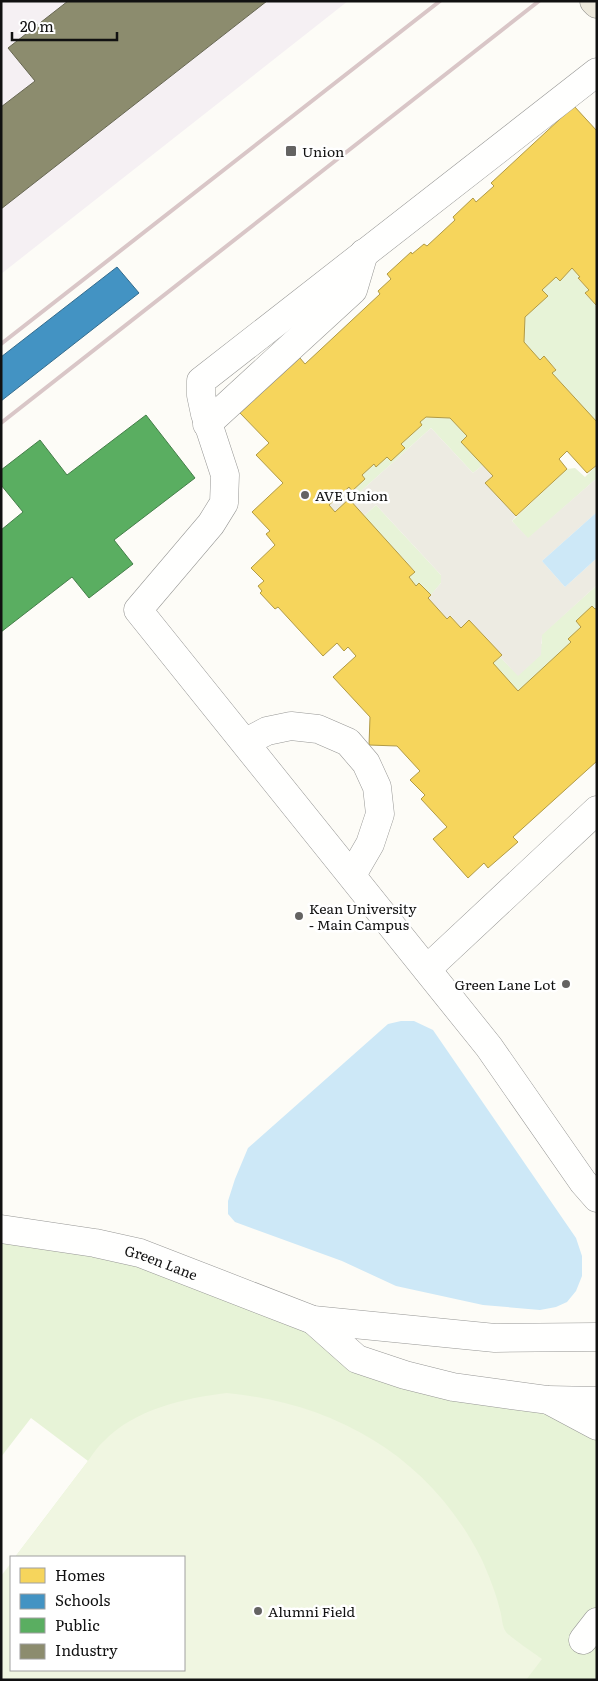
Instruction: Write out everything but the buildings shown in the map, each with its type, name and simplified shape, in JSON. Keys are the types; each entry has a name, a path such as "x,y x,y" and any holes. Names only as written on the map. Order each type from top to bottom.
{"main road":[{"path":"594,1 597,4"}],"street":[{"path":"597,72 201,381 201,394 207,424 225,475 224,502 211,524 138,610 246,742 489,1047 583,1182 597,1198"},
{"path":"207,424 353,290 364,253"},
{"path":"246,742 267,731 291,726 318,729 348,742 366,763 377,787 380,814 370,844 352,875"},
{"path":"427,969 597,810"},
{"name":"Green Lane","path":"1,1230 95,1243 140,1253 313,1320 495,1338 596,1335"},
{"name":"Green Lane","path":"313,1320 358,1358 405,1375 453,1387 548,1400 597,1401"},
{"path":"548,1400 597,1426"}],"shaded area":[{"path":"1,1 348,1 1,274"},
{"path":"431,428 473,473 483,465 493,476 485,483 516,516 512,521 528,538 597,478 597,512 542,561 565,587 597,558 597,587 542,635 541,655 518,676 500,657 502,655 470,621 461,628 451,616 447,619 428,598 441,583 441,575 376,505 364,516 349,499 335,512 329,505 349,487 352,491 355,488 360,492"}],"green space":[{"path":"572,268 580,277 578,279 589,290 585,294 597,306 597,422 552,373 556,369 544,356 540,360 524,342 525,317 547,296 542,290 556,277 560,280"},
{"path":"426,417 450,418 467,436 483,465 473,473 431,428 359,493 355,488 365,479 362,475 374,464 376,466 387,457 405,448 401,444 422,425 420,422"},
{"path":"597,465 597,478 528,539 512,521 567,469 575,468 585,477"},
{"path":"376,505 441,575 441,583 431,595 420,583 416,586 409,577 415,571 364,516"},
{"path":"596,586 597,608 592,607 576,621 581,627 569,639 571,642 518,691 493,663 500,657 518,675 542,643 541,635"},
{"path":"1,1229 30,1233 313,1320 358,1359 597,1426 597,1680 1,1680 1,1576 10,1671 185,1671 185,1556 16,1556 88,1461 31,1418 1,1457"},
{"path":"227,1393 268,1399 306,1409 343,1424 377,1442 408,1465 436,1492 461,1524 487,1572 506,1632 542,1659 526,1680 1,1680 1,1576 10,1564 10,1671 185,1671 185,1556 16,1556 97,1449 116,1430 145,1413 194,1398"}],"water":[{"path":"597,512 597,558 565,587 542,561"},
{"path":"414,1021 433,1030 576,1238 582,1256 582,1276 576,1291 567,1302 556,1307 540,1310 483,1305 396,1286 342,1261 235,1222 228,1214 228,1201 248,1148 388,1024"}],"railway":[{"path":"1,344 440,1"},
{"path":"1,423 539,1"}],"place":[{"name":"Union","path":"291,151"},
{"name":"AVE Union","path":"305,495"},
{"name":"Kean University - Main Campus","path":"299,916"},
{"name":"Green Lane Lot","path":"566,984"},
{"name":"Alumni Field","path":"258,1611"}]}
